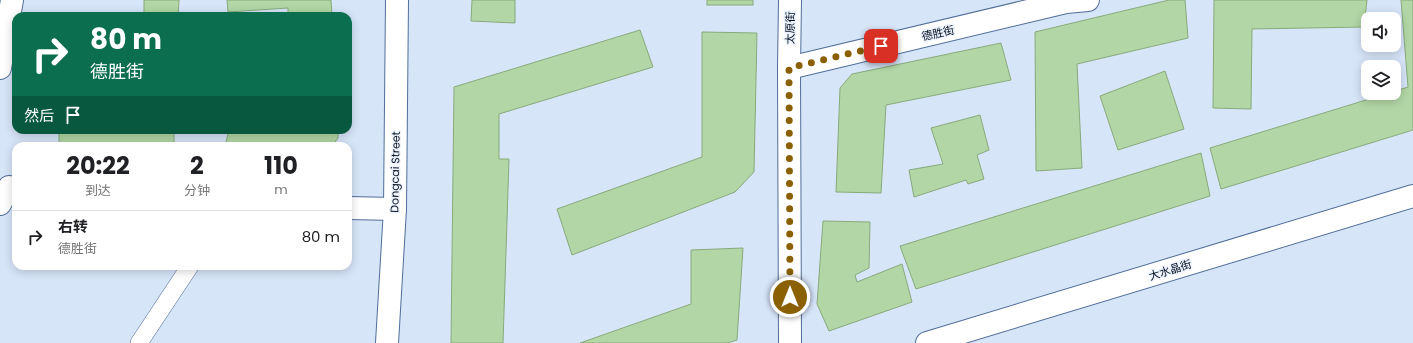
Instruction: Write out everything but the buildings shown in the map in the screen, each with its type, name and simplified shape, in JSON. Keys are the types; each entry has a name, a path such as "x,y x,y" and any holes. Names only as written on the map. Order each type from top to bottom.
{"street":[{"path":"0,68 12,0"},
{"name":"Dongcai Street","path":"387,343 395,209 397,0"},
{"name":"太原街","path":"790,0 790,343"},
{"name":"德胜街","path":"789,68 1066,1 1088,0"},
{"name":"大水晶街","path":"928,343 1413,196"},
{"path":"352,208 395,209"},
{"path":"139,343 187,270"}],"route":[{"path":"790,297 789,68 881,46"}]}
